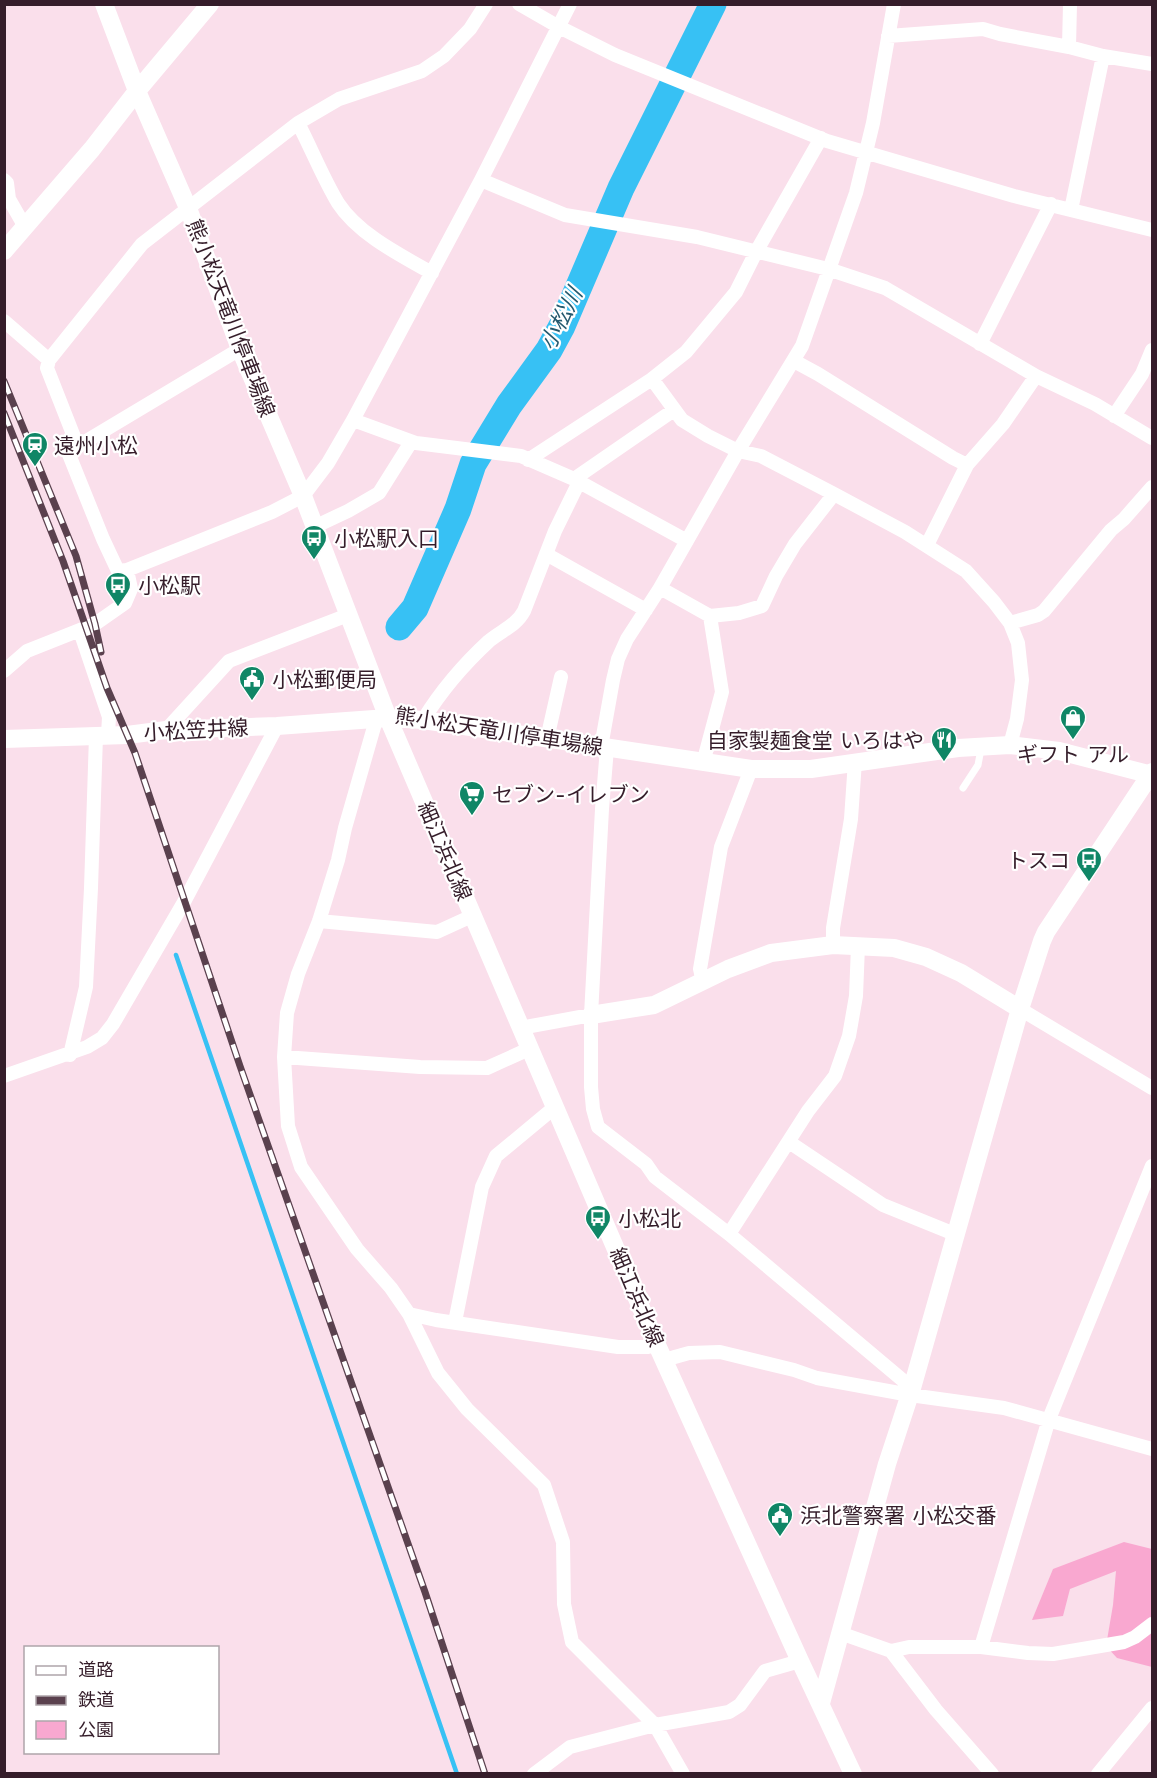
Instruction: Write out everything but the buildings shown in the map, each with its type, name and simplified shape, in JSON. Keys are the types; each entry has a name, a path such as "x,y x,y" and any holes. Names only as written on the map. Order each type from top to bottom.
{"main road":[{"name":"熊小松天竜川停車場線","path":"104,4 137,91 188,208 240,349 303,496 348,615 382,719 423,720 751,769 811,769 958,748 1010,746 1059,751 1152,774"},
{"path":"4,251 92,149 210,4"},
{"name":"小松笠井線","path":"4,739 102,736 166,730 382,719"},
{"name":"細江浜北線","path":"382,719 472,916 661,1353 800,1661 854,1773"},
{"path":"821,1703 887,1464 957,1235 1020,1009 1046,932 1152,774"},
{"path":"591,1015 654,1005 728,969 771,953 832,945 894,948 926,957 961,973 1020,1009"}],"street":[{"path":"78,447 47,368 49,360 142,244 298,123 339,99 422,72 444,56 470,29 486,4"},
{"path":"519,4 559,27 667,77 821,138 1014,196 1152,230"},
{"path":"240,349 68,452 118,571 127,570 272,512 303,496 328,463 353,420 482,180 570,4"},
{"path":"894,4 873,123 856,193 802,346 738,451 618,659 604,748 591,1015 591,1087 593,1109 598,1127 645,1164 655,1177 729,1234 911,1391"},
{"path":"1069,47 1070,4"},
{"path":"888,36 983,29 1103,56 1152,64"},
{"path":"1071,210 1103,56"},
{"path":"298,123 339,205 365,232 399,255 432,273"},
{"path":"528,460 652,379 686,352 736,292 756,252 821,138"},
{"path":"4,180 8,183 9,199 25,227"},
{"path":"482,180 565,214 697,237 828,269 885,288 1035,376 1095,404 1152,438"},
{"path":"980,344 1051,204"},
{"path":"4,321 49,360"},
{"path":"1114,416 1142,374 1152,350"},
{"path":"794,361 967,465"},
{"path":"927,545 967,465 1003,424 1035,376"},
{"path":"652,379 682,420 699,431 738,451 761,456 834,494 927,545 966,571 1010,623 1017,643 1022,680 1017,719 1010,746"},
{"path":"423,720 437,697 466,664 501,631 518,622 576,481 674,410"},
{"path":"353,420 411,442 435,447 521,456 576,481 687,541"},
{"path":"314,526 348,511 379,493 411,442"},
{"path":"1010,623 1044,611 1111,530 1124,519 1152,487"},
{"path":"660,588 710,616 739,613 762,606 795,544 834,494"},
{"path":"546,554 646,610"},
{"path":"4,670 27,651 95,624 125,603 131,589 127,570"},
{"path":"166,730 229,661 348,615"},
{"path":"703,763 722,692 710,616"},
{"path":"70,1054 86,987 102,736 109,717 80,631"},
{"path":"546,739 561,677"},
{"path":"382,719 345,828 338,860 319,921 298,974 287,1013 285,1057 288,1126 301,1167 357,1249 391,1288 409,1314 438,1373 467,1409 544,1485 562,1542 564,1604 572,1642 655,1725 683,1773"},
{"path":"4,1076 70,1054 102,1038 123,1009 184,902 278,726"},
{"path":"832,945 851,819 855,761"},
{"path":"703,982 700,969 721,847 751,769"},
{"path":"319,921 437,932 472,916"},
{"path":"729,1234 808,1111 835,1076 841,1063 849,1036 856,996 858,946"},
{"path":"1020,1009 1152,1088"},
{"path":"520,1028 591,1015"},
{"path":"285,1057 420,1067 487,1068 529,1049"},
{"path":"455,1322 482,1187 496,1156 555,1107"},
{"path":"789,1142 883,1205 957,1235"},
{"path":"981,1647 1049,1419 1152,1166"},
{"path":"409,1314 618,1347 648,1347 661,1353 720,1352 817,1378 911,1391 1004,1408 1152,1449"},
{"path":"840,1633 891,1651 909,1647 981,1647 1053,1654 1124,1641 1135,1637 1152,1624"},
{"path":"891,1651 936,1710 992,1773"},
{"path":"534,1773 570,1747 655,1725 729,1712 740,1705 765,1671 800,1661"},
{"path":"1098,1773 1152,1708"}],"lane":[{"path":"963,788 978,765 981,747"}],"green space":[{"path":"1124,1542 1152,1549 1152,1667 1117,1658 1106,1646 1116,1571 1070,1589 1063,1616 1032,1620 1053,1569"}],"waterway":[{"name":"小松川","path":"399,627 415,608 458,509 473,464 509,405 549,350 562,326 621,188 713,4"},
{"path":"176,955 457,1774"}],"railway":[{"path":"4,381 76,556 101,652"},
{"path":"4,413 63,561 107,688 135,753 240,1066 425,1592 485,1774"}],"place":[{"name":"遠州小松","path":"35,468"},
{"name":"小松駅入口","path":"314,561"},
{"name":"小松駅","path":"118,608"},
{"name":"小松郵便局","path":"252,702"},
{"name":"ギフト アル","path":"1073,741"},
{"name":"自家製麺食堂 いろはや","path":"944,763"},
{"name":"セブン-イレブン","path":"472,817"},
{"name":"トスコ","path":"1089,883"},
{"name":"小松北","path":"598,1241"},
{"name":"浜北警察署 小松交番","path":"780,1538"}]}
